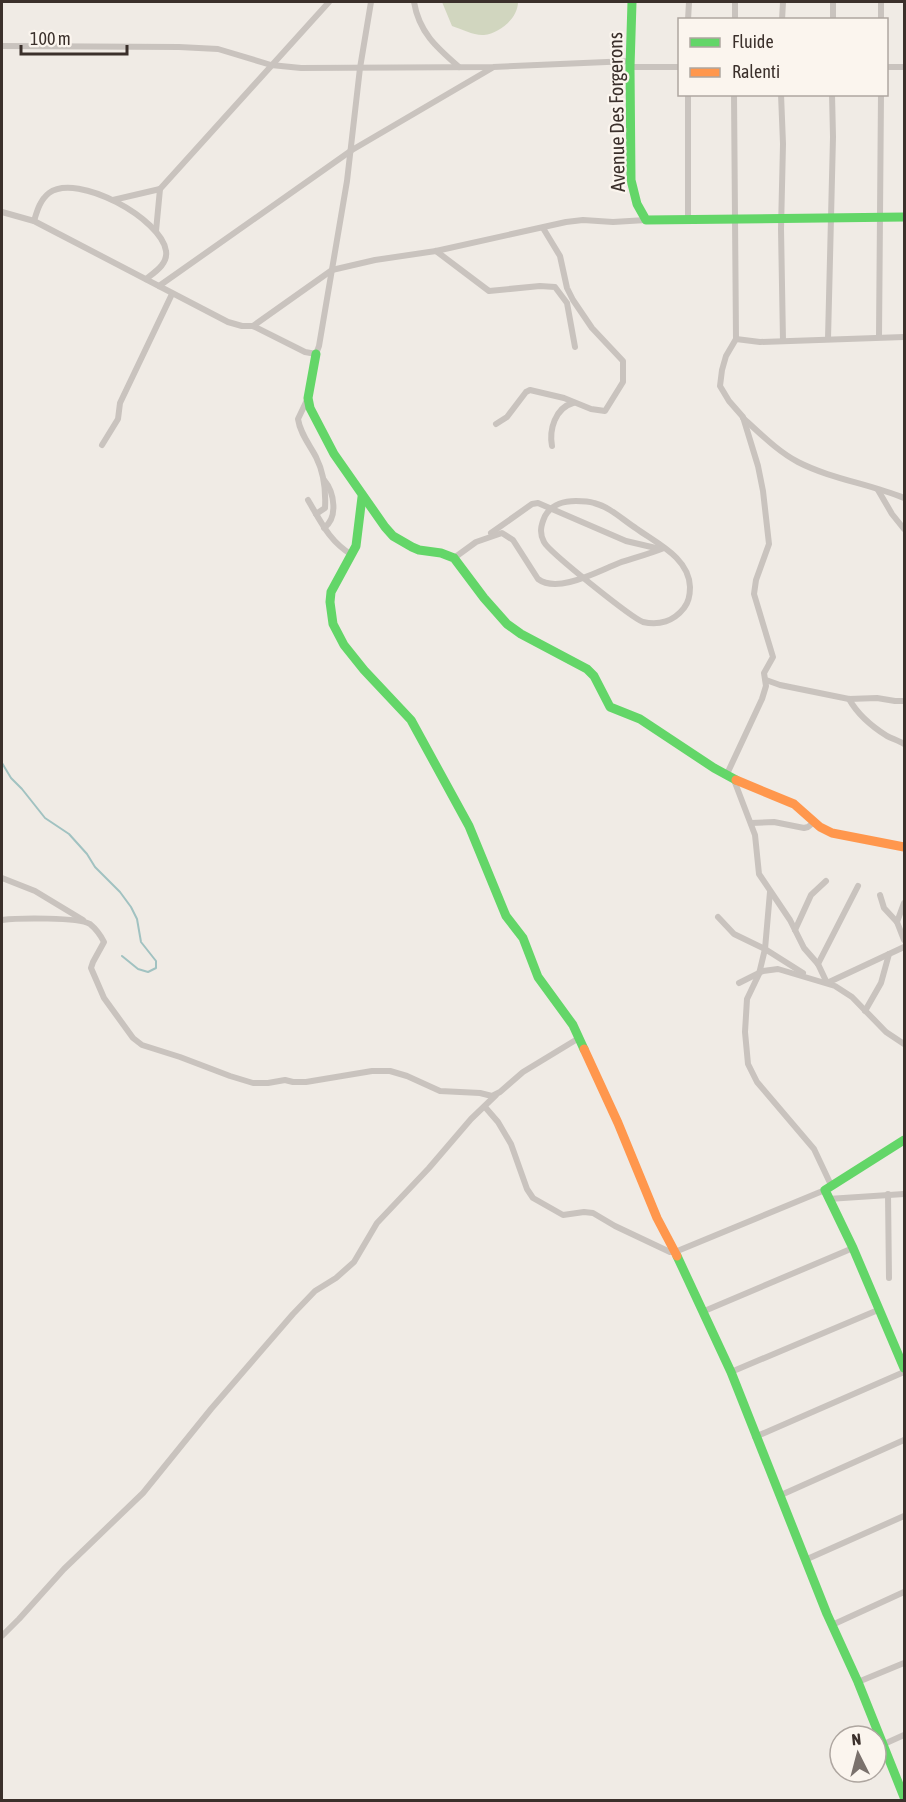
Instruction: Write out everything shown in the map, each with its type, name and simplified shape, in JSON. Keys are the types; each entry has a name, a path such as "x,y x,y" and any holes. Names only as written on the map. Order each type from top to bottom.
{"street":[{"path":"113,200 160,189 329,2"},
{"path":"324,528 331,523 333,518 330,490 298,423 299,414 308,398 319,346 352,150 360,68 371,2"},
{"path":"414,2 422,29 459,67"},
{"name":"Avenue Des Forgerons","path":"632,2 631,180 637,204 646,220"},
{"path":"688,2 688,18"},
{"path":"735,2 735,18"},
{"path":"782,18 783,2"},
{"path":"833,2 833,18"},
{"path":"881,2 881,18"},
{"path":"2,46 218,49 271,65 301,68 630,64 678,67"},
{"path":"159,286 352,150 493,67"},
{"path":"888,67 904,67"},
{"path":"688,96 688,219"},
{"path":"734,96 736,339 726,356 720,386 742,417 796,461 832,476 904,498"},
{"path":"782,96 780,219 783,341"},
{"path":"828,339 832,96"},
{"path":"879,337 882,96"},
{"path":"34,222 38,208 45,197 50,192 61,188 85,189 113,200 156,231 166,250 165,262 146,279"},
{"path":"156,231 160,189"},
{"path":"2,212 34,222 228,321 242,326 253,326 305,352 316,354"},
{"path":"253,326 332,270 375,260 436,251 576,221 904,218"},
{"path":"496,424 507,417 528,391 550,394 601,412 607,410 623,382 624,366 620,357 592,328 573,300 567,288 560,256 543,228"},
{"path":"436,251 489,291 540,285 555,287 567,303 575,346"},
{"path":"102,446 118,419 120,403 172,294"},
{"path":"736,339 760,342 904,337"},
{"path":"308,398 318,426 362,497 393,536 419,550 441,553 454,558 470,577 483,598 507,624 521,634 587,669 594,676 610,707 615,711 640,719 730,777 795,804 825,830 904,847"},
{"path":"552,446 550,434 556,418 562,409 574,403"},
{"path":"742,417 758,466 769,527 768,551 756,580 754,594 772,652 771,662 764,673 766,686 762,699 730,777 755,835 759,874 804,948 818,964 827,983"},
{"path":"316,514 325,508 324,480"},
{"path":"878,489 892,514 904,529"},
{"path":"362,497 356,546 331,592 331,615 338,634 364,670 411,720 446,788 469,826 506,916 523,938 538,977 566,1012 579,1038 647,1190 659,1224 675,1252 730,1372 805,1560 876,1724"},
{"path":"308,500 337,546 352,555"},
{"path":"593,502 612,511 664,548 685,568 690,584 688,602 667,622 643,622 558,558 542,540 541,528 550,510 560,503 593,502"},
{"path":"454,558 532,504 542,505 626,541 651,548 664,548"},
{"path":"486,537 502,533 509,536 534,575 542,583 559,584 584,578 664,548"},
{"path":"766,680 849,699 877,698 904,701"},
{"path":"849,699 862,719 870,722 888,737 904,744"},
{"path":"751,823 774,822 804,828 814,822"},
{"path":"2,878 34,891 88,923 100,935 104,942 91,965 104,998 133,1038 142,1046 174,1054 253,1083 285,1080 306,1082 372,1071 390,1071 440,1091 496,1095"},
{"path":"795,930 811,895 826,882"},
{"path":"818,964 858,886"},
{"path":"755,1437 904,1370 828,1191 814,1149 757,1082 748,1064 745,1032 747,999 759,974 765,949 770,892"},
{"path":"880,895 886,911 897,922 904,940"},
{"path":"897,922 904,903"},
{"path":"718,916 734,934 765,949 811,978"},
{"path":"2,920 60,920 88,923"},
{"path":"827,983 904,947"},
{"path":"865,1011 881,983 890,953"},
{"path":"739,984 763,971 778,969 827,983 843,991 886,1032 904,1044"},
{"path":"2,1636 64,1569 143,1493 211,1409 293,1314 315,1291 336,1278 354,1262 381,1218 429,1168 471,1119 523,1072 579,1038"},
{"path":"485,1107 498,1122 511,1144 527,1189 533,1198 563,1215 594,1213 657,1247 675,1252 828,1191 904,1140"},
{"path":"828,1191 904,1194"},
{"path":"888,1194 889,1278"},
{"path":"702,1312 853,1248"},
{"path":"730,1372 878,1310"},
{"path":"781,1495 904,1440"},
{"path":"805,1560 904,1516"},
{"path":"832,1625 904,1592"},
{"path":"858,1682 904,1663"},
{"path":"888,1742 904,1735"},
{"path":"888,1755 904,1797"}],"green space":[{"path":"442,2 518,2 515,14 507,24 490,34 480,35 452,26"}],"waterway":[{"path":"2,763 11,778 45,818 69,834 95,867 120,892 137,919 141,942 156,961 156,968 148,972 138,969 122,956"}],"traffic: fast":[{"path":"632,2 631,180 637,204 646,220 904,217"},
{"path":"316,354 308,398 310,408 334,454 393,536 419,550 441,553 454,558 507,624 521,634 587,669 594,676 610,707 640,719 736,780"},
{"path":"362,497 356,546 331,592 333,624 344,645 364,670 411,720 469,826 506,916 523,938 538,977 573,1025 584,1049"},
{"path":"904,1140 825,1190 853,1248 904,1368"},
{"path":"677,1256 731,1372 827,1614 858,1682 904,1797"}],"traffic: slow":[{"path":"736,780 794,804 820,827 832,833 904,847"},
{"path":"584,1049 618,1123 657,1218 677,1256"}]}
